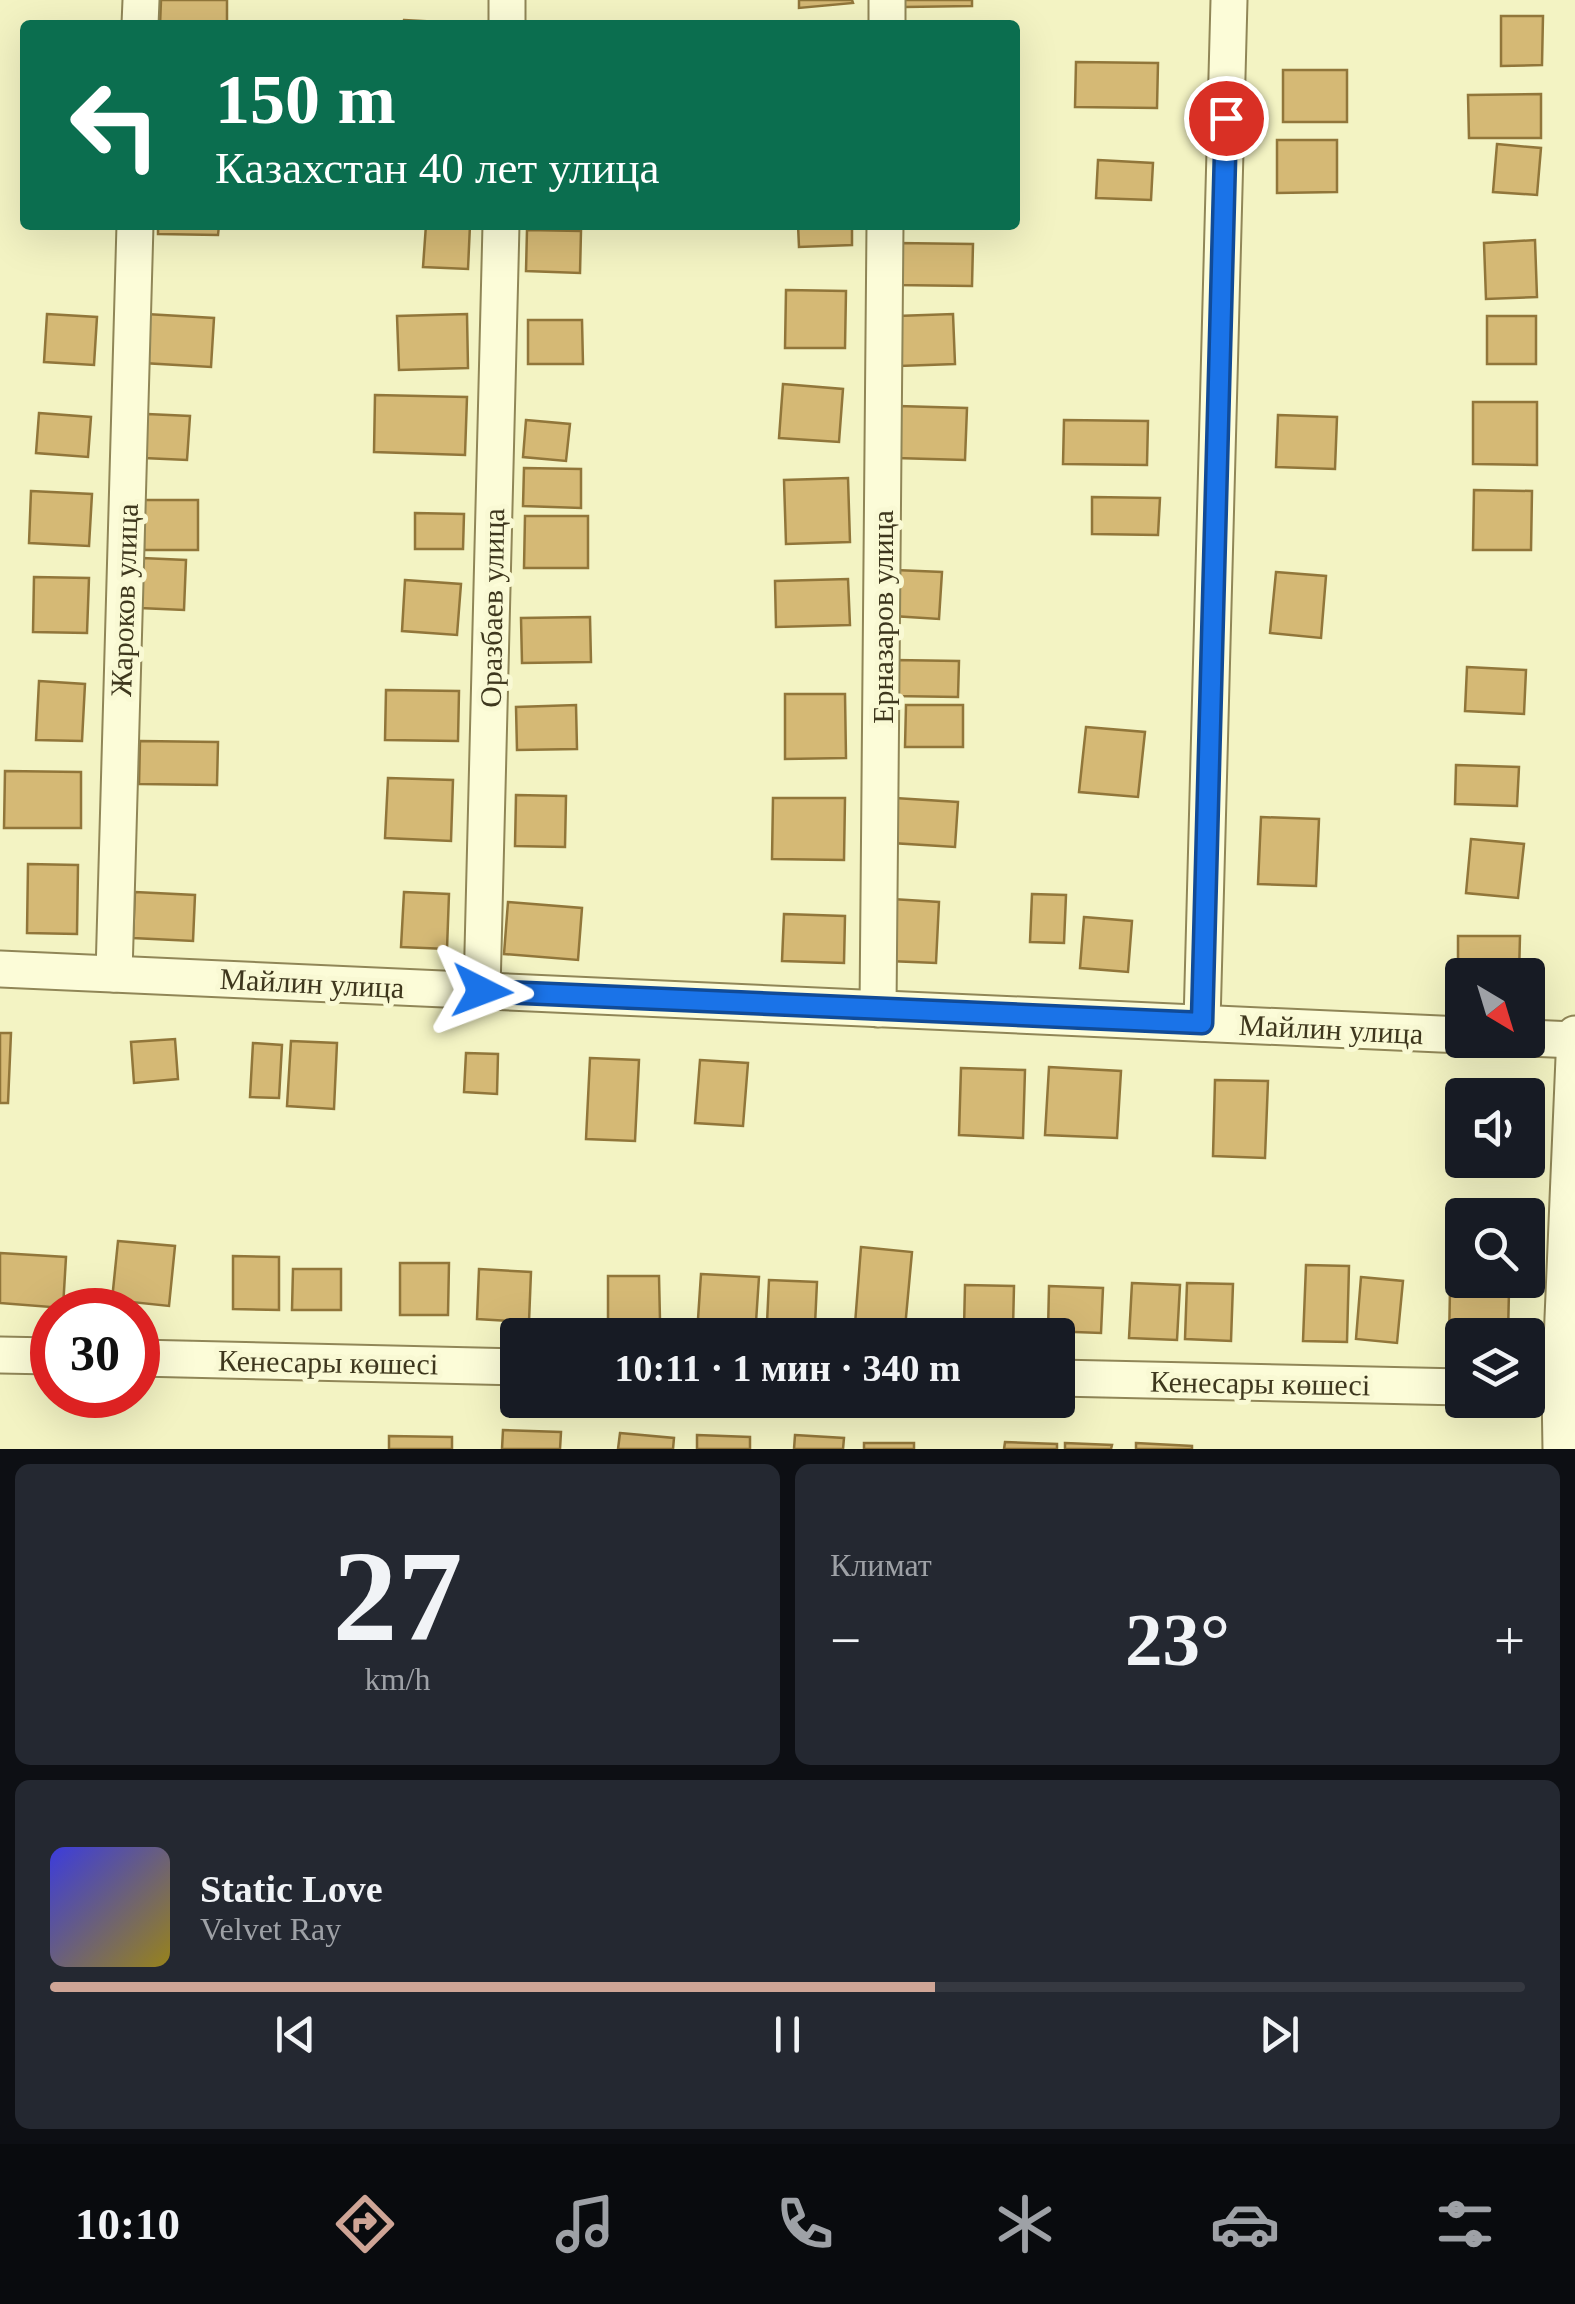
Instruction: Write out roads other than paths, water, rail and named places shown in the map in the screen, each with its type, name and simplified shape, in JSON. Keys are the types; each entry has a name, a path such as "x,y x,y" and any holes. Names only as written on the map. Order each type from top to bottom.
{"street":[{"path":"1202,1023 1229,0"},
{"name":"Жароков улица","path":"114,974 135,230"},
{"name":"Оразбаев улица","path":"482,991 502,230"},
{"name":"Ерназаров улица","path":"878,1009 885,230"},
{"name":"Майлин улица","path":"0,969 1445,1034"},
{"path":"1545,1038 1575,1037 1545,1378"},
{"path":"0,1355 30,1356"},
{"name":"Кенесары көшесі","path":"160,1358 500,1366"},
{"name":"Кенесары көшесі","path":"1075,1378 1445,1387"},
{"path":"1545,1393 1561,1449"}]}
